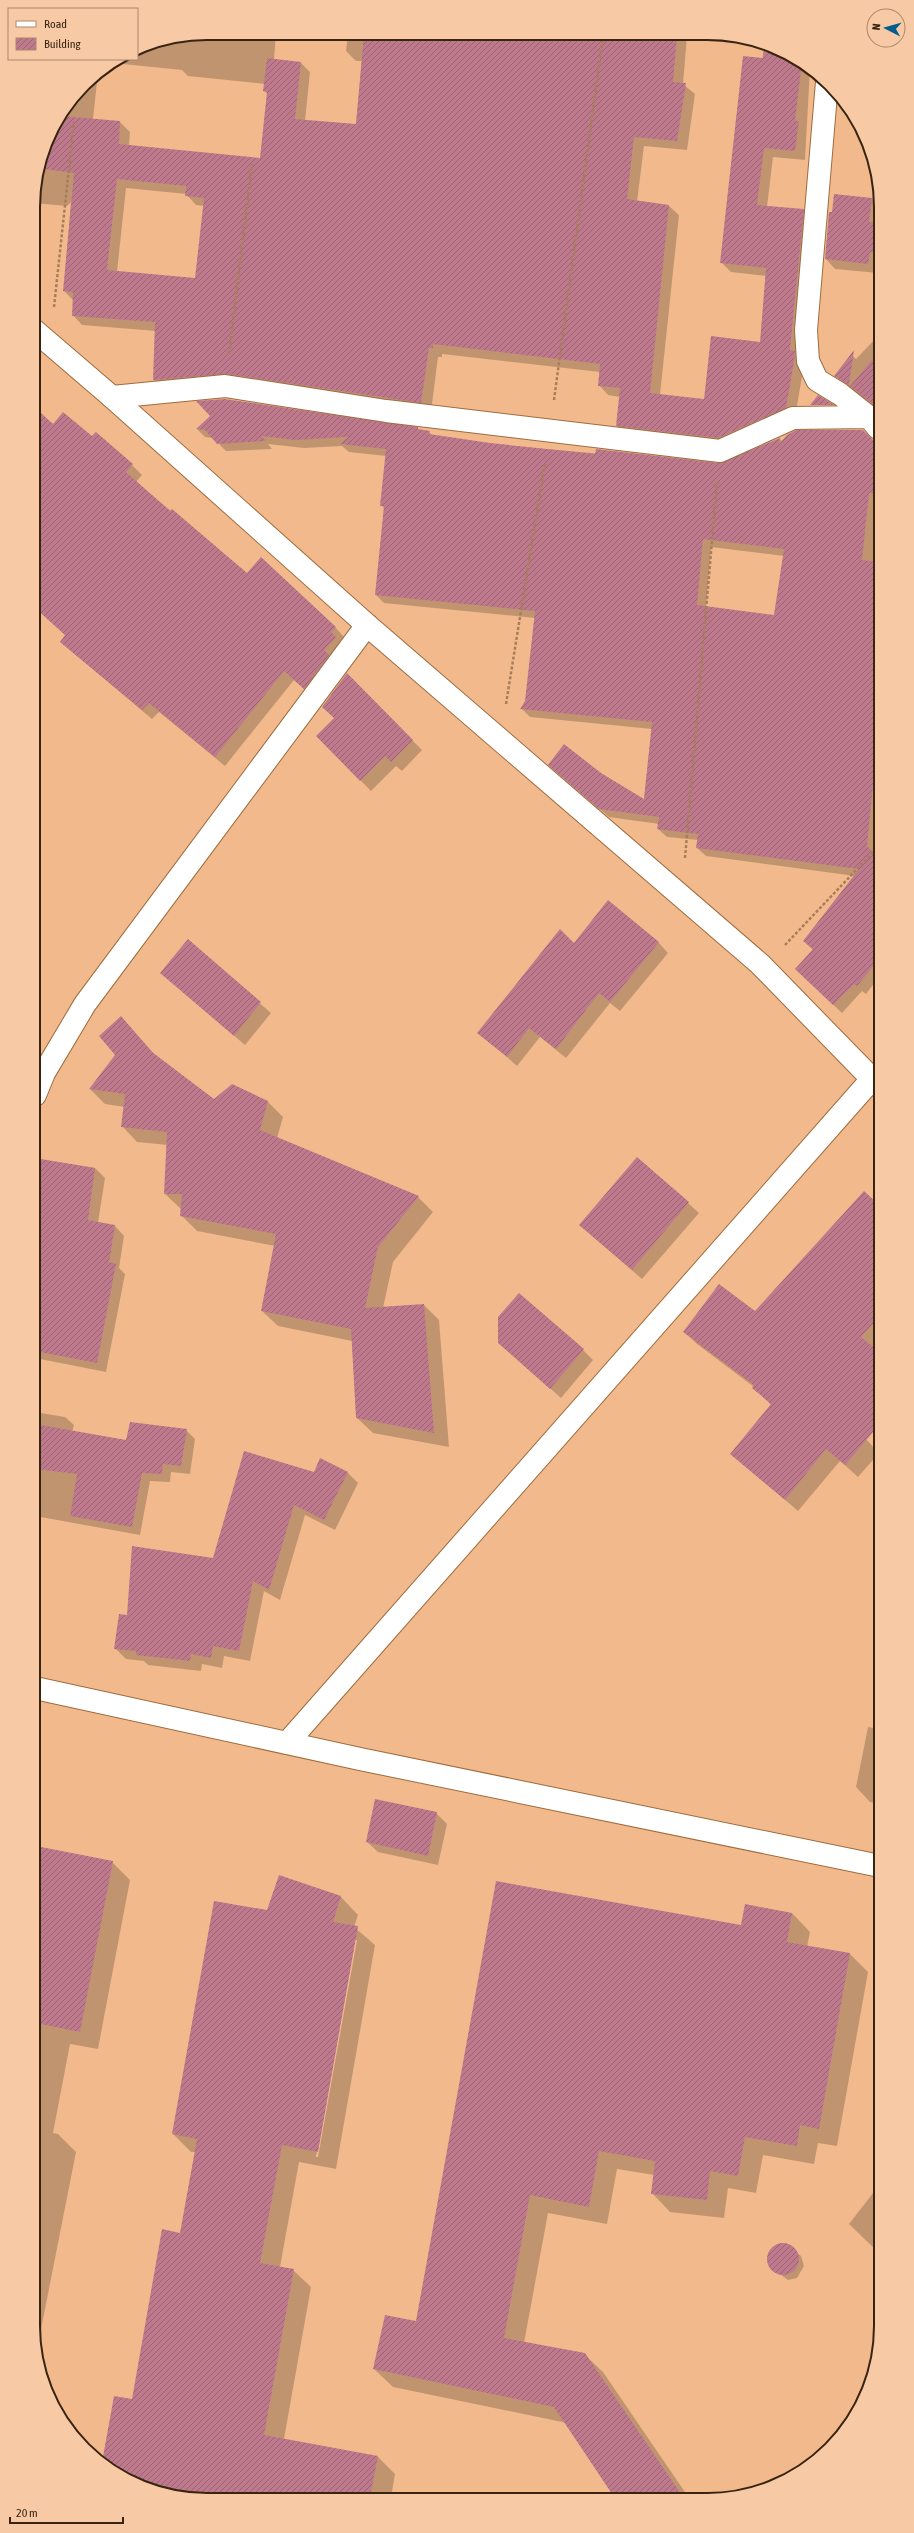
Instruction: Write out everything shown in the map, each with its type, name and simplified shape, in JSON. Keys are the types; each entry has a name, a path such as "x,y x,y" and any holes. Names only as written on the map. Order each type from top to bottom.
{"street":[{"path":"826,90 806,330 808,361 817,380 840,394 873,423"},
{"path":"40,336 112,397 367,626 764,968 874,1081"},
{"path":"112,397 225,386 386,411 549,432 720,451 793,418 873,423"},
{"path":"40,1083 44,1073 86,1004 367,626"},
{"path":"287,1743 874,1083"},
{"path":"40,1689 287,1743 874,1865"}],"path":[{"path":"500,740 549,432 603,40"},
{"path":"50,345 74,122"},
{"path":"225,386 252,164"},
{"path":"681,896 720,451"},
{"path":"764,968 874,851"}],"building":[{"path":"363,40 677,40 673,82 686,83 677,141 634,137 627,199 669,205 650,393 704,399 711,336 760,342 766,268 720,263 743,56 763,58 764,50 791,62 801,69 795,121 799,121 795,151 764,148 757,205 804,209 790,350 795,351 795,355 786,408 718,438 616,426 620,388 598,386 600,364 433,344 433,348 429,348 421,403 227,374 153,380 155,322 72,316 73,292 63,291 74,173 44,169 57,133 66,116 120,121 119,144 260,158 267,92 263,91 267,58 301,62 295,119 356,124","holes":["117,179 186,186 185,196 204,198 195,278 107,270"]},
{"path":"834,194 872,198 869,222 874,223 874,252 870,252 868,264 825,259 829,212 832,212"},
{"path":"854,350 849,385 834,376"},
{"path":"874,358 874,405 850,386"},
{"path":"818,395 833,404 834,405 810,405"},
{"path":"225,399 418,427 418,429 430,431 429,434 490,443 595,454 596,449 719,463 780,438 779,444 787,435 796,430 863,430 874,440 874,494 869,493 862,560 874,562 874,774 867,846 873,852 874,851 874,965 857,986 854,984 833,1005 795,969 813,949 803,941 859,869 696,848 698,834 657,829 659,817 599,809 548,765 564,744 601,773 644,799 652,722 520,709 525,701 535,611 375,595 384,506 380,506 386,449 340,444 348,437 295,440 261,436 266,441 217,444 205,430 196,429 210,416 196,401","holes":["703,539 784,549 774,615 697,605"]},
{"path":"40,412 53,424 63,412 92,436 96,432 133,464 126,472 170,511 172,509 247,573 261,557 336,627 331,632 336,637 324,650 329,655 304,689 284,671 215,757 149,703 142,710 60,642 65,635 40,612"},
{"path":"347,673 413,740 391,762 385,756 360,781 316,736 334,718 322,707"},
{"path":"608,900 659,942 610,1002 599,993 556,1049 529,1028 507,1057 477,1033 560,929 574,943"},
{"path":"188,939 261,1002 234,1036 160,973"},
{"path":"121,1016 152,1052 214,1099 232,1084 268,1101 260,1130 419,1196 378,1247 365,1308 424,1304 434,1433 356,1418 351,1329 261,1311 276,1234 180,1216 182,1194 164,1194 167,1132 121,1127 125,1094 89,1089 115,1055 99,1036"},
{"path":"637,1157 689,1202 632,1270 579,1225"},
{"path":"40,1159 95,1168 88,1220 115,1225 109,1262 116,1264 97,1363 40,1352"},
{"path":"864,1191 874,1200 874,1323 861,1337 874,1348 874,1431 845,1465 826,1449 785,1500 730,1454 771,1404 752,1388 754,1385 683,1332 719,1284 755,1311"},
{"path":"519,1293 584,1349 550,1389 498,1343 498,1317"},
{"path":"130,1422 187,1429 181,1466 163,1464 162,1474 142,1473 132,1527 70,1516 77,1474 40,1470 40,1425 126,1440"},
{"path":"244,1451 314,1472 320,1458 348,1472 324,1520 294,1505 269,1590 253,1581 239,1651 213,1646 211,1658 191,1654 190,1661 136,1655 136,1651 114,1649 119,1614 127,1615 132,1546 213,1558"},
{"path":"375,1799 437,1812 428,1856 366,1842"},
{"path":"40,1847 113,1861 80,2032 40,2024"},
{"path":"279,1875 341,1896 333,1922 358,1926 318,2152 282,2145 260,2263 294,2269 264,2435 378,2456 371,2493 185,2492 153,2484 133,2476 103,2457 114,2396 132,2399 162,2229 180,2233 197,2139 172,2134 214,1901 267,1910"},
{"path":"496,1881 741,1925 745,1904 792,1913 787,1942 850,1953 819,2129 800,2125 797,2146 745,2137 738,2176 710,2171 707,2200 651,2194 655,2161 599,2151 589,2207 530,2195 504,2338 585,2353 680,2493 611,2493 554,2407 373,2369 385,2315 416,2321"},
{"path":"780,2243 786,2243 796,2250 799,2259 798,2265 792,2272 786,2275 780,2275 770,2268 767,2262 767,2256 774,2246"}]}
